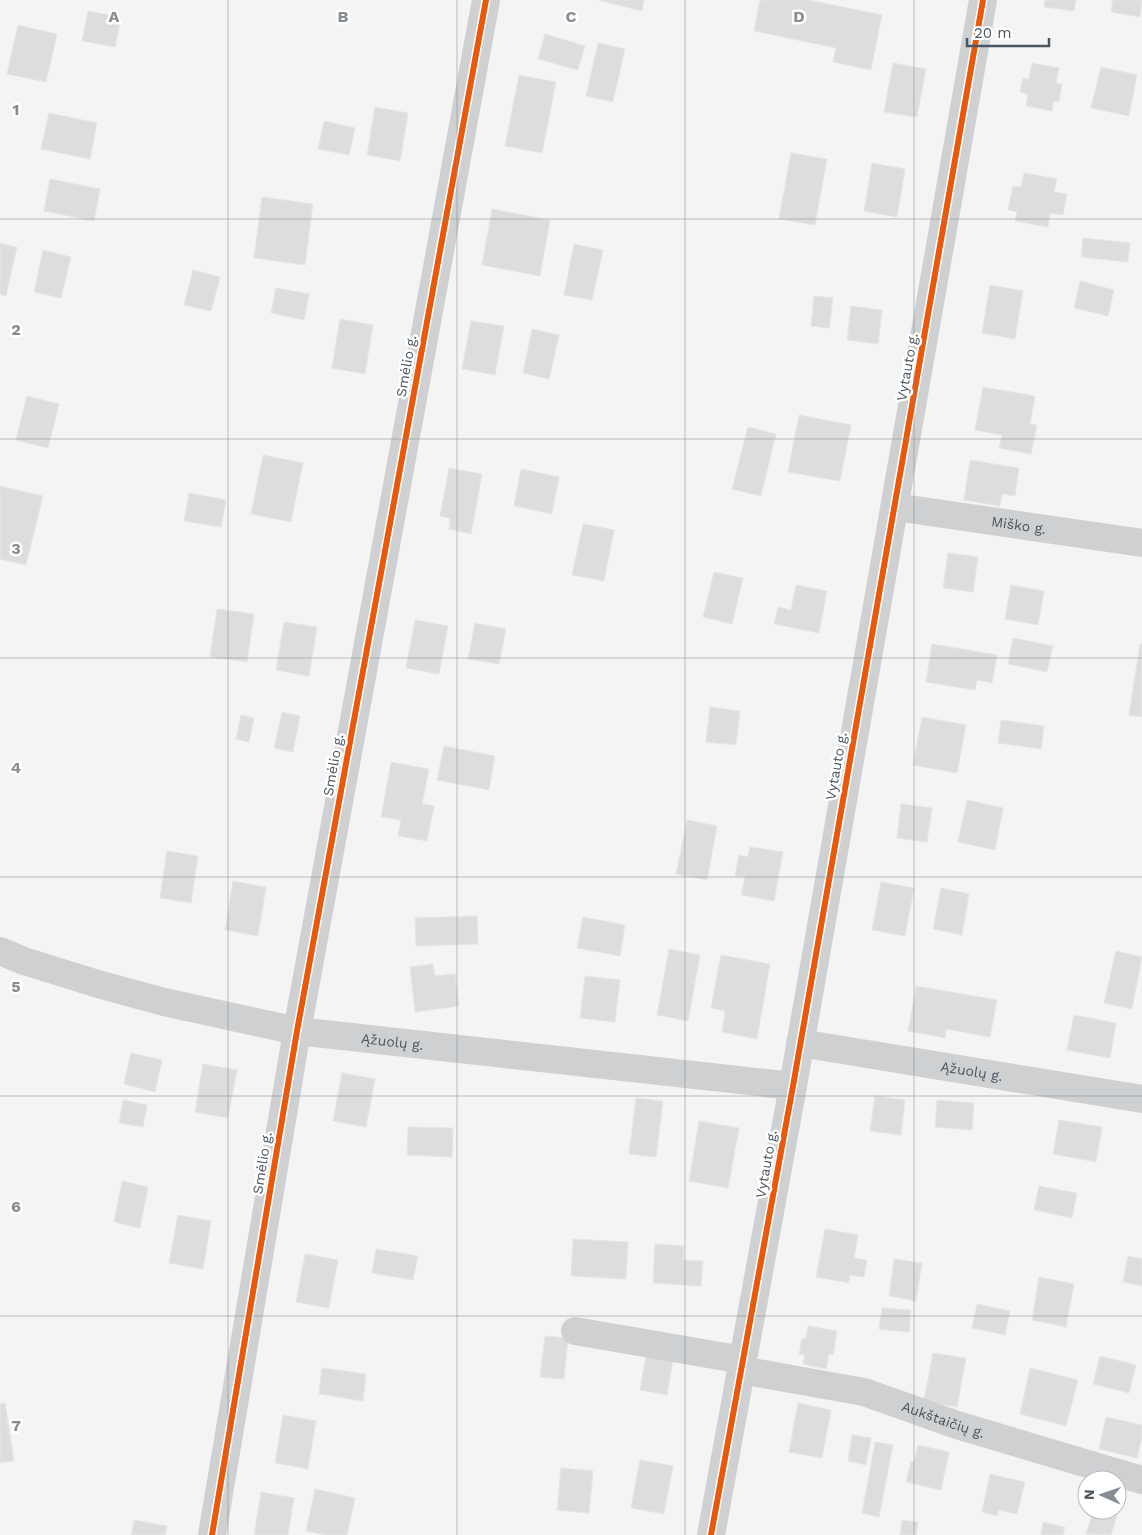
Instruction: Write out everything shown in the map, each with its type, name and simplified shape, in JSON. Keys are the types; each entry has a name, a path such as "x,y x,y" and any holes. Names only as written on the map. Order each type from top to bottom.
{"street":[{"name":"Smėlio g.","path":"212,1535 297,1031 486,0"},
{"name":"Vytauto g.","path":"711,1535 793,1086 983,0"},
{"name":"Miško g.","path":"895,507 1142,543"},
{"name":"Ąžuolų g.","path":"0,951 24,961 164,1002 297,1031 793,1086"},
{"name":"Ąžuolų g.","path":"800,1042 1142,1099"},
{"name":"Aukštaičių g.","path":"575,1330 864,1392 957,1425 1142,1480"}],"building":[{"path":"598,0 644,0 642,11"},
{"path":"760,0 809,0 882,15 871,70 833,62 836,48 754,31"},
{"path":"1045,0 1076,0 1074,11 1044,7"},
{"path":"1113,0 1142,0 1140,17 1111,12"},
{"path":"88,11 121,17 115,47 82,41"},
{"path":"18,25 57,34 46,82 7,74"},
{"path":"545,34 585,46 578,70 538,59"},
{"path":"598,43 625,49 613,102 586,96"},
{"path":"893,63 926,69 917,117 884,112"},
{"path":"1032,63 1059,68 1056,83 1062,84 1059,102 1053,101 1052,111 1026,106 1028,94 1020,92 1023,78 1029,79"},
{"path":"1101,67 1137,75 1129,116 1091,108"},
{"path":"519,75 556,82 542,153 505,146"},
{"path":"375,107 408,113 400,161 367,155"},
{"path":"49,113 97,123 90,159 41,149"},
{"path":"324,121 355,128 349,155 318,149"},
{"path":"791,153 827,159 815,225 779,219"},
{"path":"872,163 905,169 897,217 864,211"},
{"path":"1024,173 1057,179 1054,192 1067,194 1063,215 1050,213 1048,227 1015,221 1017,212 1008,210 1013,186 1021,187"},
{"path":"50,179 100,189 94,221 44,211"},
{"path":"262,197 313,204 305,265 254,258"},
{"path":"492,209 550,220 540,276 482,265"},
{"path":"1083,238 1130,243 1128,262 1081,257"},
{"path":"0,243 17,247 6,296 0,294"},
{"path":"574,244 603,250 592,300 564,295"},
{"path":"43,250 71,257 61,298 34,292"},
{"path":"193,270 220,277 211,311 184,305"},
{"path":"1080,281 1114,290 1108,316 1074,308"},
{"path":"990,285 1023,291 1015,339 982,333"},
{"path":"276,288 309,294 304,320 271,313"},
{"path":"814,296 833,298 829,328 811,326"},
{"path":"851,306 882,310 878,344 847,340"},
{"path":"340,319 373,325 365,374 332,368"},
{"path":"471,321 504,326 495,375 462,369"},
{"path":"532,329 559,335 549,379 523,373"},
{"path":"983,387 1035,396 1030,424 1037,425 1031,454 999,448 1002,435 975,430"},
{"path":"27,396 59,404 48,448 16,440"},
{"path":"799,415 851,425 840,481 788,472"},
{"path":"748,427 776,434 761,496 732,489"},
{"path":"263,455 303,463 291,522 251,514"},
{"path":"970,460 1019,468 1015,496 1002,494 1000,506 964,500"},
{"path":"449,468 482,474 471,534 449,529 450,518 440,516"},
{"path":"521,469 559,477 552,514 514,506"},
{"path":"0,486 43,496 26,565 0,559"},
{"path":"189,493 226,500 221,527 184,521"},
{"path":"583,524 614,530 604,581 572,575"},
{"path":"948,553 978,557 973,592 943,588"},
{"path":"714,572 743,578 732,624 703,617"},
{"path":"796,585 827,591 819,633 774,624 778,607 791,610"},
{"path":"1011,585 1044,591 1038,625 1005,619"},
{"path":"217,609 254,614 247,662 210,657"},
{"path":"415,620 448,626 439,674 406,668"},
{"path":"284,622 317,627 309,676 276,670"},
{"path":"475,623 506,629 499,664 468,659"},
{"path":"1013,638 1053,646 1047,672 1008,664"},
{"path":"932,644 997,655 992,683 977,680 975,690 926,682"},
{"path":"1140,644 1142,644 1142,717 1129,715"},
{"path":"710,707 740,711 736,745 706,742"},
{"path":"282,712 300,716 293,752 274,748"},
{"path":"241,715 254,718 249,742 236,739"},
{"path":"922,717 966,725 957,773 913,765"},
{"path":"1001,720 1044,726 1041,749 998,743"},
{"path":"444,746 495,756 489,790 437,780"},
{"path":"391,762 429,769 422,804 434,806 427,841 398,836 401,820 381,817"},
{"path":"967,800 1003,808 995,850 958,842"},
{"path":"901,804 932,808 927,842 897,838"},
{"path":"687,820 717,826 707,880 676,874"},
{"path":"750,847 783,852 774,901 741,895 745,877 735,876 739,855 748,857"},
{"path":"167,851 198,856 191,903 160,898"},
{"path":"233,881 266,887 258,936 225,930"},
{"path":"881,882 914,888 905,936 872,930"},
{"path":"941,888 969,894 962,935 933,929"},
{"path":"477,916 478,944 416,946 415,918"},
{"path":"583,917 625,925 620,956 577,948"},
{"path":"669,949 700,955 688,1021 657,1015"},
{"path":"1116,951 1142,957 1132,1009 1104,1003"},
{"path":"721,955 770,964 757,1039 722,1032 725,1011 711,1008"},
{"path":"433,964 435,976 455,974 459,1006 415,1012 410,967"},
{"path":"585,976 620,980 615,1022 580,1018"},
{"path":"916,986 997,1000 990,1037 946,1029 945,1038 908,1031"},
{"path":"1074,1015 1116,1023 1110,1058 1067,1050"},
{"path":"131,1053 162,1060 155,1092 124,1084"},
{"path":"203,1064 237,1070 228,1118 195,1112"},
{"path":"342,1073 375,1079 366,1127 333,1121"},
{"path":"875,1096 905,1100 901,1135 870,1131"},
{"path":"636,1098 663,1101 656,1157 629,1154"},
{"path":"123,1100 147,1105 143,1127 119,1123"},
{"path":"937,1100 974,1103 972,1130 935,1127"},
{"path":"1059,1120 1102,1127 1096,1162 1053,1154"},
{"path":"699,1121 739,1128 728,1188 689,1181"},
{"path":"408,1127 453,1128 452,1157 407,1155"},
{"path":"122,1181 148,1187 140,1228 114,1222"},
{"path":"1039,1186 1077,1193 1072,1218 1034,1210"},
{"path":"178,1215 211,1221 203,1269 169,1263"},
{"path":"825,1229 858,1235 854,1258 867,1260 864,1277 850,1275 849,1283 816,1277"},
{"path":"573,1239 628,1242 626,1279 571,1276"},
{"path":"655,1244 684,1246 683,1260 703,1261 701,1286 653,1283"},
{"path":"376,1249 418,1256 413,1280 372,1273"},
{"path":"305,1254 338,1260 329,1308 296,1302"},
{"path":"1128,1256 1142,1259 1142,1286 1123,1282"},
{"path":"894,1259 922,1263 916,1301 889,1296"},
{"path":"1039,1277 1074,1284 1066,1327 1032,1320"},
{"path":"977,1304 1010,1311 1005,1335 972,1328"},
{"path":"882,1308 911,1310 909,1332 879,1329"},
{"path":"808,1326 837,1331 833,1355 829,1354 826,1369 803,1364 805,1355 799,1354 802,1338 806,1339"},
{"path":"545,1336 568,1338 564,1379 540,1377"},
{"path":"933,1353 966,1358 957,1407 924,1401"},
{"path":"646,1355 673,1360 667,1395 640,1390"},
{"path":"1100,1356 1136,1365 1129,1393 1093,1384"},
{"path":"322,1368 366,1374 363,1401 319,1394"},
{"path":"1030,1368 1078,1380 1066,1426 1020,1414"},
{"path":"5,1403 14,1461 0,1463 0,1404"},
{"path":"798,1403 831,1410 822,1458 789,1452"},
{"path":"283,1415 316,1421 308,1469 275,1463"},
{"path":"1106,1417 1142,1425 1142,1437 1137,1458 1099,1449"},
{"path":"852,1435 871,1438 866,1465 848,1461"},
{"path":"875,1442 893,1445 879,1517 862,1513"},
{"path":"918,1445 949,1452 941,1490 906,1482 911,1461 914,1462"},
{"path":"640,1460 673,1466 664,1514 631,1508"},
{"path":"561,1468 593,1471 589,1513 557,1510"},
{"path":"990,1474 1025,1482 1017,1514 998,1510 997,1516 982,1512"},
{"path":"315,1489 355,1498 347,1535 326,1535 306,1531"},
{"path":"261,1492 294,1498 288,1535 254,1535"},
{"path":"134,1520 167,1526 165,1535 131,1535"},
{"path":"902,1520 918,1522 916,1535 900,1535"},
{"path":"1091,1520 1115,1520 1111,1535 1086,1534"},
{"path":"1043,1522 1065,1527 1063,1535 1041,1535"}],"cycle path":[{"path":"212,1535 297,1031 486,0"},
{"path":"711,1535 793,1086 983,0"}]}
